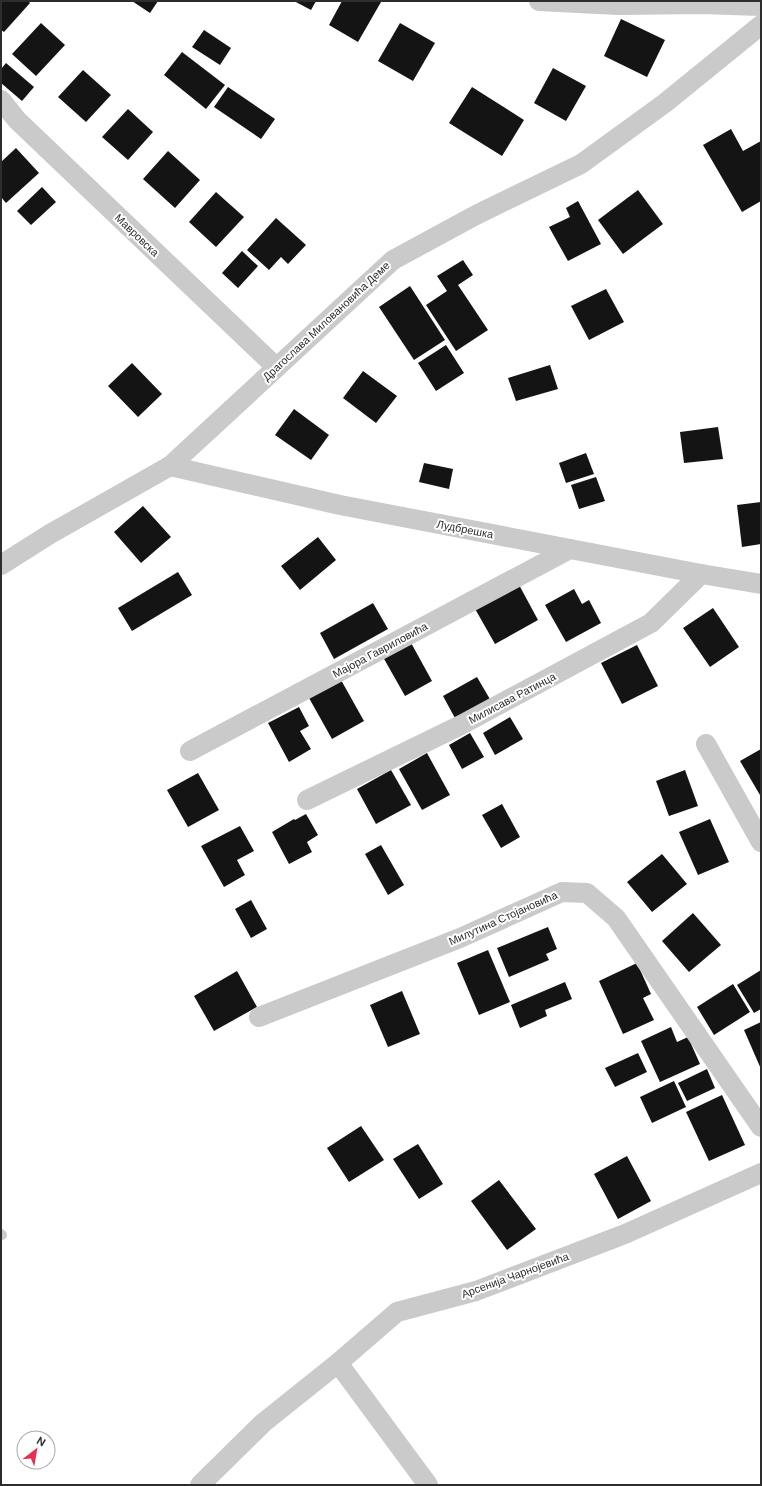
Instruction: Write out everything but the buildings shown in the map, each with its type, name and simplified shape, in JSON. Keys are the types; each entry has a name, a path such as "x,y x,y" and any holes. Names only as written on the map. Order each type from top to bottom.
{"street":[{"path":"539,1 618,5 701,4 761,6"},
{"name":"Драгослава Миловановића Деме","path":"1,565 50,534 170,466 393,260 476,215 581,164 665,103 761,25"},
{"name":"Мавровска","path":"1,100 23,125 276,367"},
{"name":"Лудбрешка","path":"170,466 340,505 761,584"},
{"name":"Мајора Гавриловића","path":"190,751 570,549"},
{"name":"Милисава Ратинца","path":"307,800 461,725 652,623 702,574"},
{"path":"706,744 761,842"},
{"name":"Милутина Стојановића","path":"259,1017 460,938 562,892 587,892 616,918 761,1127"},
{"name":"Арсенија Чарнојевића","path":"200,1485 263,1423 338,1363 397,1312 484,1288 625,1234 761,1173"},
{"path":"338,1363 428,1485"}]}
